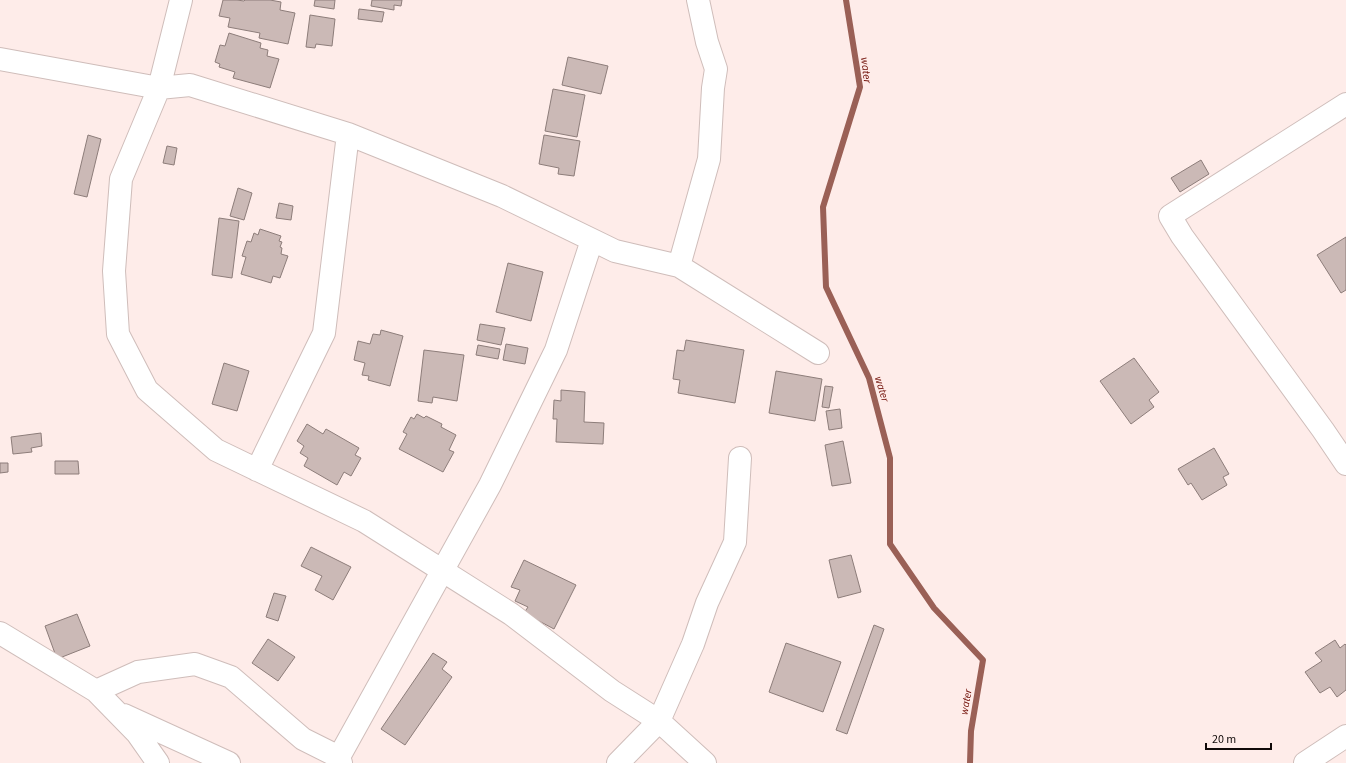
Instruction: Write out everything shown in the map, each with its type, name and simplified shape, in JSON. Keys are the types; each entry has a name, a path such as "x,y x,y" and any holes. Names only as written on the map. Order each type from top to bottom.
{"street":[{"path":"181,0 159,88 122,179 114,271 118,334 147,390 216,450 364,521 511,614 612,691 659,721 705,763"},
{"path":"679,266 709,159 713,88 716,69 707,42 698,0"},
{"path":"0,60 159,88 190,85 348,134 502,196 615,251 679,266 818,353"},
{"path":"1346,104 1170,216 1182,236 1346,464"},
{"path":"257,470 324,333 348,134"},
{"path":"96,691 138,672 195,664 231,677 304,739 340,760 442,570 490,485 556,350 592,240"},
{"path":"618,763 659,721 693,644 707,603 735,542 740,458"},
{"path":"0,633 96,691 137,733 158,763"},
{"path":"116,711 229,763"},
{"path":"1306,763 1346,736"}],"building":[{"path":"223,0 270,0 281,2 280,10 295,13 288,44 259,38 260,33 228,27 230,18 219,16"},
{"path":"315,0 335,0 334,9 314,6"},
{"path":"372,0 402,0 401,6 394,5 394,10 371,6"},
{"path":"359,9 384,12 382,22 358,19"},
{"path":"310,15 335,19 332,46 316,44 315,48 306,47"},
{"path":"229,33 261,43 260,48 268,50 267,56 279,59 270,88 233,78 235,72 219,67 220,64 215,62 220,45 225,46"},
{"path":"568,57 608,66 601,94 562,85"},
{"path":"553,89 585,95 577,137 545,131"},
{"path":"88,135 101,139 87,197 74,194"},
{"path":"544,135 580,141 574,176 558,174 559,168 539,164"},
{"path":"167,146 177,148 174,165 163,163"},
{"path":"1201,160 1209,174 1180,192 1171,178"},
{"path":"238,188 252,193 244,220 230,216"},
{"path":"279,203 293,206 291,220 276,218"},
{"path":"219,218 239,221 232,278 212,275"},
{"path":"260,229 281,236 279,241 282,242 280,247 282,248 281,254 288,256 280,278 273,276 271,283 241,274 246,257 242,256 247,241 251,242 254,233 258,235"},
{"path":"1346,237 1346,290 1341,293 1317,255"},
{"path":"508,263 543,272 531,321 496,312"},
{"path":"480,324 505,328 501,345 477,340"},
{"path":"381,330 403,336 390,386 368,380 369,376 362,375 365,363 354,360 358,341 370,344 373,334 380,335"},
{"path":"686,340 744,350 735,403 678,393 680,380 673,379 677,350 684,351"},
{"path":"506,344 528,348 525,364 503,360"},
{"path":"478,345 500,349 498,359 476,355"},
{"path":"424,350 464,355 457,401 433,397 432,403 418,401"},
{"path":"1134,358 1159,392 1149,400 1154,407 1131,424 1100,381"},
{"path":"224,363 249,371 237,411 212,404"},
{"path":"776,371 822,379 815,421 769,413"},
{"path":"825,386 833,387 829,408 822,407"},
{"path":"561,390 585,392 584,422 604,423 603,444 556,442 557,419 553,419 554,400 561,401"},
{"path":"840,409 842,428 829,430 826,411"},
{"path":"417,414 424,418 426,416 442,424 441,427 456,435 449,450 454,452 443,472 399,449 407,434 403,432 411,417 414,419"},
{"path":"307,424 323,434 326,429 359,448 355,455 361,458 351,476 344,472 337,485 304,466 308,458 300,453 304,446 297,441"},
{"path":"41,433 42,446 31,448 32,452 13,454 11,437"},
{"path":"843,441 851,483 832,486 825,445"},
{"path":"1214,448 1229,474 1223,477 1227,485 1202,500 1191,483 1188,485 1178,469"},
{"path":"55,461 78,461 79,474 55,474"},
{"path":"0,463 8,463 8,472 0,473"},
{"path":"311,547 351,567 333,600 315,590 322,576 301,566"},
{"path":"851,555 861,592 838,598 829,560"},
{"path":"524,560 576,585 554,629 524,613 528,607 515,601 520,590 511,587"},
{"path":"274,593 286,596 278,621 266,617"},
{"path":"77,614 90,646 57,659 45,626"},
{"path":"874,625 884,629 847,734 836,730"},
{"path":"268,639 295,657 278,681 252,663"},
{"path":"1335,640 1340,648 1345,644 1346,645 1346,690 1337,697 1330,687 1320,693 1305,672 1322,661 1315,653"},
{"path":"786,643 841,662 823,712 769,692"},
{"path":"433,653 447,662 442,669 452,677 405,745 381,729"}],"waterway":[{"name":"water","path":"846,0 860,87 823,207 826,287 869,378 890,458 890,544 934,608 983,660 971,731 970,763"}]}
